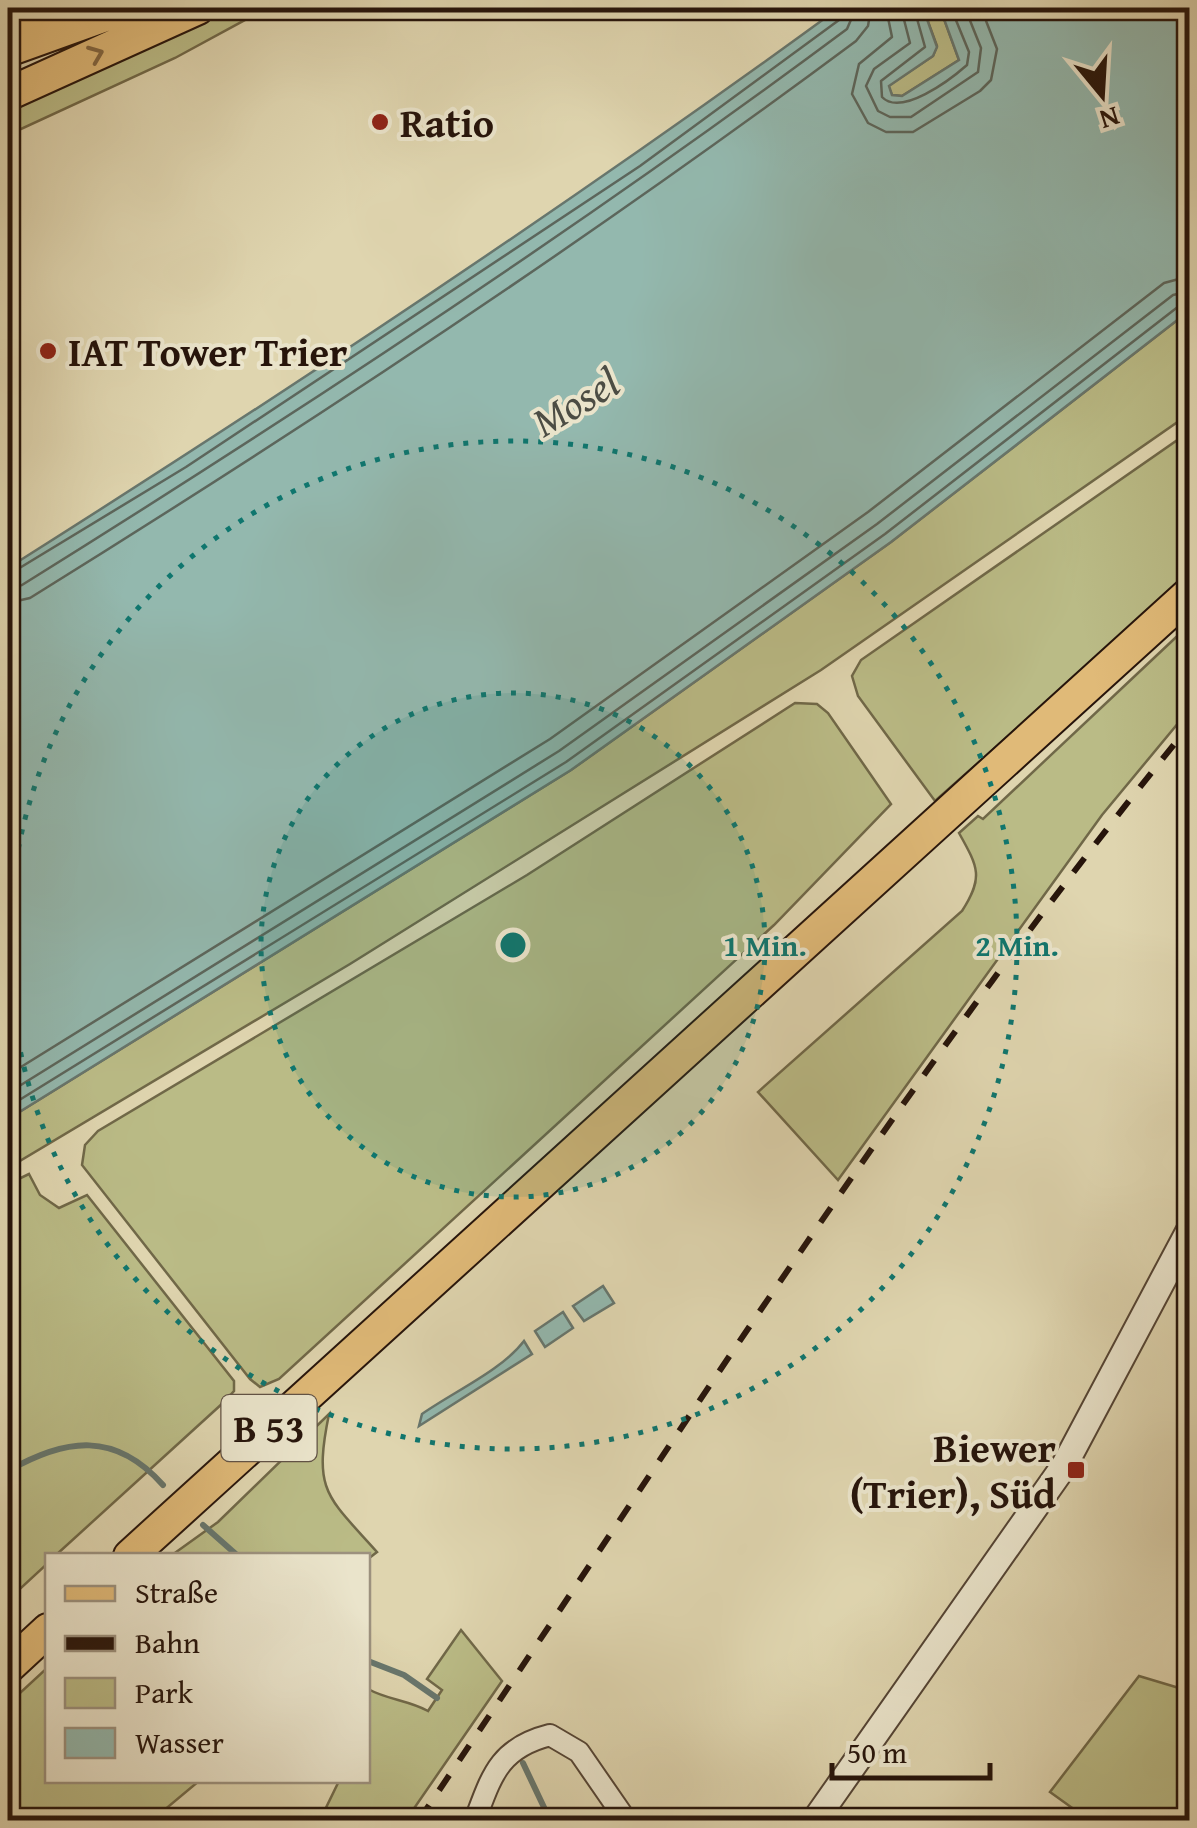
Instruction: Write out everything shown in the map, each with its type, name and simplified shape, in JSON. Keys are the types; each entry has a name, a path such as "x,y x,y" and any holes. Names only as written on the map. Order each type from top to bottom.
{"highway":[{"path":"8,16 31,8"}],"main road":[{"path":"8,50 125,8"},
{"path":"8,94 198,8"},
{"name":"B 53","path":"133,1553 1190,593"},
{"path":"8,1667 45,1633"}],"street":[{"path":"815,1820 1064,1466 1190,1228"},
{"path":"475,1820 502,1760 518,1744 550,1735 579,1752 626,1820"}],"green space":[{"path":"223,8 267,8 175,58 8,135 8,110"},
{"path":"923,8 940,8 959,60 902,96 892,95 888,86 933,56 937,46"},
{"path":"1189,311 1189,414 821,670 350,964 8,1168 8,1119 571,770 891,542"},
{"path":"1189,432 1189,576 935,801 858,696 852,676 861,660"},
{"path":"1189,625 1189,710 1102,815 838,1180 758,1092 962,911 976,872 959,833 978,816 983,819"},
{"path":"795,703 817,704 828,713 891,804 774,925 279,1379 260,1387 82,1165 85,1145 98,1131 527,875"},
{"path":"29,1174 40,1195 59,1208 87,1195 234,1381 234,1391 58,1553 45,1553 45,1566 8,1600 8,1184"},
{"path":"329,1414 323,1461 328,1491 377,1552 370,1557 370,1553 175,1553 218,1522"},
{"path":"461,1630 502,1681 406,1820 320,1820 338,1783 370,1783 370,1690 428,1711 442,1690 427,1679"},
{"path":"45,1670 45,1783 197,1783 157,1816 161,1820 8,1820 8,1704"},
{"path":"1139,1676 1189,1691 1189,1820 1089,1820 1050,1792"}],"water":[{"name":"Mosel","path":"839,8 923,8 937,47 933,56 889,86 892,95 902,96 959,60 940,8 1189,8 1189,311 891,542 571,770 8,1119 8,568 428,295"},
{"path":"603,1286 614,1303 584,1321 573,1306"},
{"path":"563,1312 573,1328 545,1347 535,1331"},
{"path":"524,1341 532,1354 419,1426 422,1414 491,1371"}],"waterway":[{"path":"8,1471 50,1452 89,1445 127,1455 163,1485"},
{"path":"203,1525 235,1553"},
{"path":"370,1662 404,1675 437,1698"},
{"path":"523,1763 550,1820"}],"railway":[{"path":"419,1820 888,1126 985,990 1190,725"}],"place":[{"name":"Ratio","path":"380,122"},
{"name":"IAT Tower Trier","path":"48,351"},
{"name":"Biewer (Trier), Süd","path":"1076,1470"}]}
